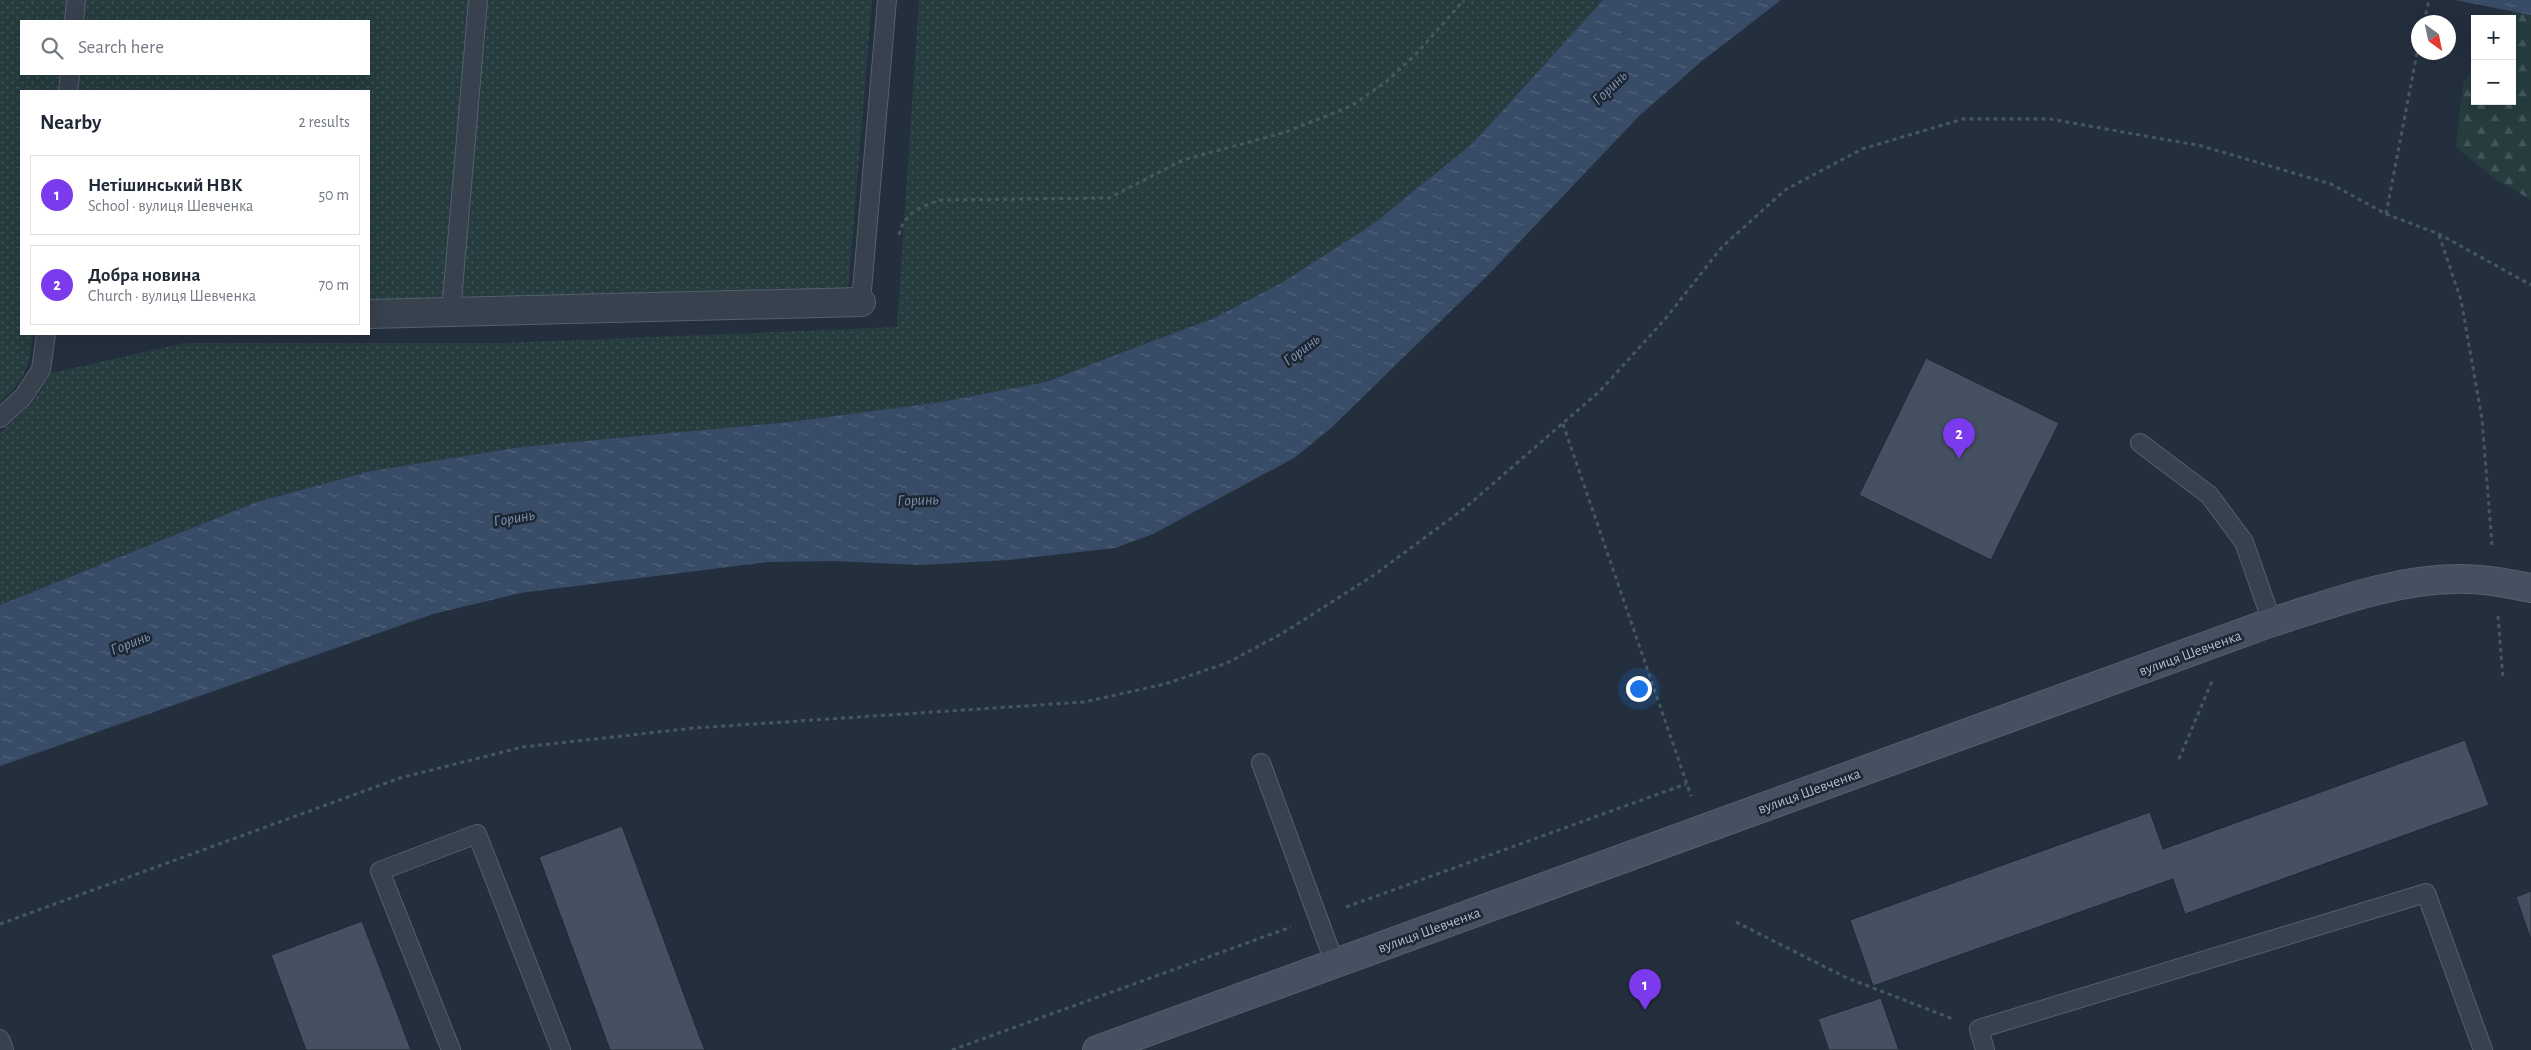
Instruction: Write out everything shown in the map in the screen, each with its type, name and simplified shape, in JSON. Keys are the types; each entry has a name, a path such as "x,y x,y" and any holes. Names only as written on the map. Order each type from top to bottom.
{"street":[{"path":"370,314 861,302"},
{"name":"вулиця Шевченка","path":"1097,1050 2272,622 2398,585 2455,579 2495,581 2531,588"}],"lane":[{"path":"74,20 76,0"},
{"path":"451,312 478,0"},
{"path":"861,302 887,0"},
{"path":"68,90 70,75"},
{"path":"0,418 23,397 41,370 46,335"},
{"path":"2140,443 2209,494 2244,542 2272,622"},
{"path":"1262,763 1335,964"},
{"path":"451,1050 380,872 477,834 562,1050"},
{"path":"1985,1050 1979,1029 2426,894 2483,1050"},
{"path":"0,1039 4,1050"}],"path":[{"path":"899,240 900,232 908,217 924,205 940,200 1109,198 1183,160 1286,132 1351,106 1387,81 1416,54 1464,0"},
{"path":"2426,15 2429,0"},
{"path":"2386,214 2415,60"},
{"path":"0,924 400,778 523,747 694,728 1084,702 1165,684 1227,663 1283,634 1374,575 1466,508 1600,391 1653,332 1722,247 1785,190 1862,149 1963,120 2050,120 2202,146 2331,184 2386,214 2439,234 2531,285"},
{"path":"2439,234 2462,300 2482,419 2503,679"},
{"path":"1563,424 1686,784"},
{"path":"2178,759 2230,638"},
{"path":"1736,922 1845,977 1979,1029"}],"green space":[{"path":"0,0 872,0 848,292 370,300 370,90 20,90 20,335 33,335 25,372 16,387 0,402"},
{"path":"919,0 1603,0 1473,143 1373,224 1283,282 1212,319 1046,382 941,402 789,422 521,447 371,471 257,502 0,605 0,433 32,404 52,373 184,343 504,343 897,327"},
{"path":"2514,10 2531,15 2531,200 2494,178 2456,147 2463,83 2471,72 2471,105 2516,105 2516,15 2511,15"}],"water":[{"name":"Горинь","path":"1603,0 1781,0 1702,61 1639,116 1492,271 1331,428 1294,458 1153,534 1115,548 1008,560 921,565 834,561 768,562 520,593 433,614 0,766 0,605 257,502 371,471 521,447 789,422 941,402 1046,382 1212,319 1283,282 1373,224 1473,143"},
{"path":"2455,0 2531,0 2531,15"}],"building":[{"path":"1926,358 2059,423 1991,560 1859,495"},
{"path":"2465,740 2489,805 2185,914 2173,879 1873,986 1850,920 2150,812 2163,849"},
{"path":"622,826 705,1050 610,1050 539,857"},
{"path":"2531,891 2531,940 2516,897"},
{"path":"362,921 411,1050 306,1050 271,955"},
{"path":"1881,998 1899,1050 1829,1050 1818,1019"}],"place":[{"name":"Добра новина","path":"1959,459"},
{"name":"Нетішинський НВК","path":"1645,1010"}]}
